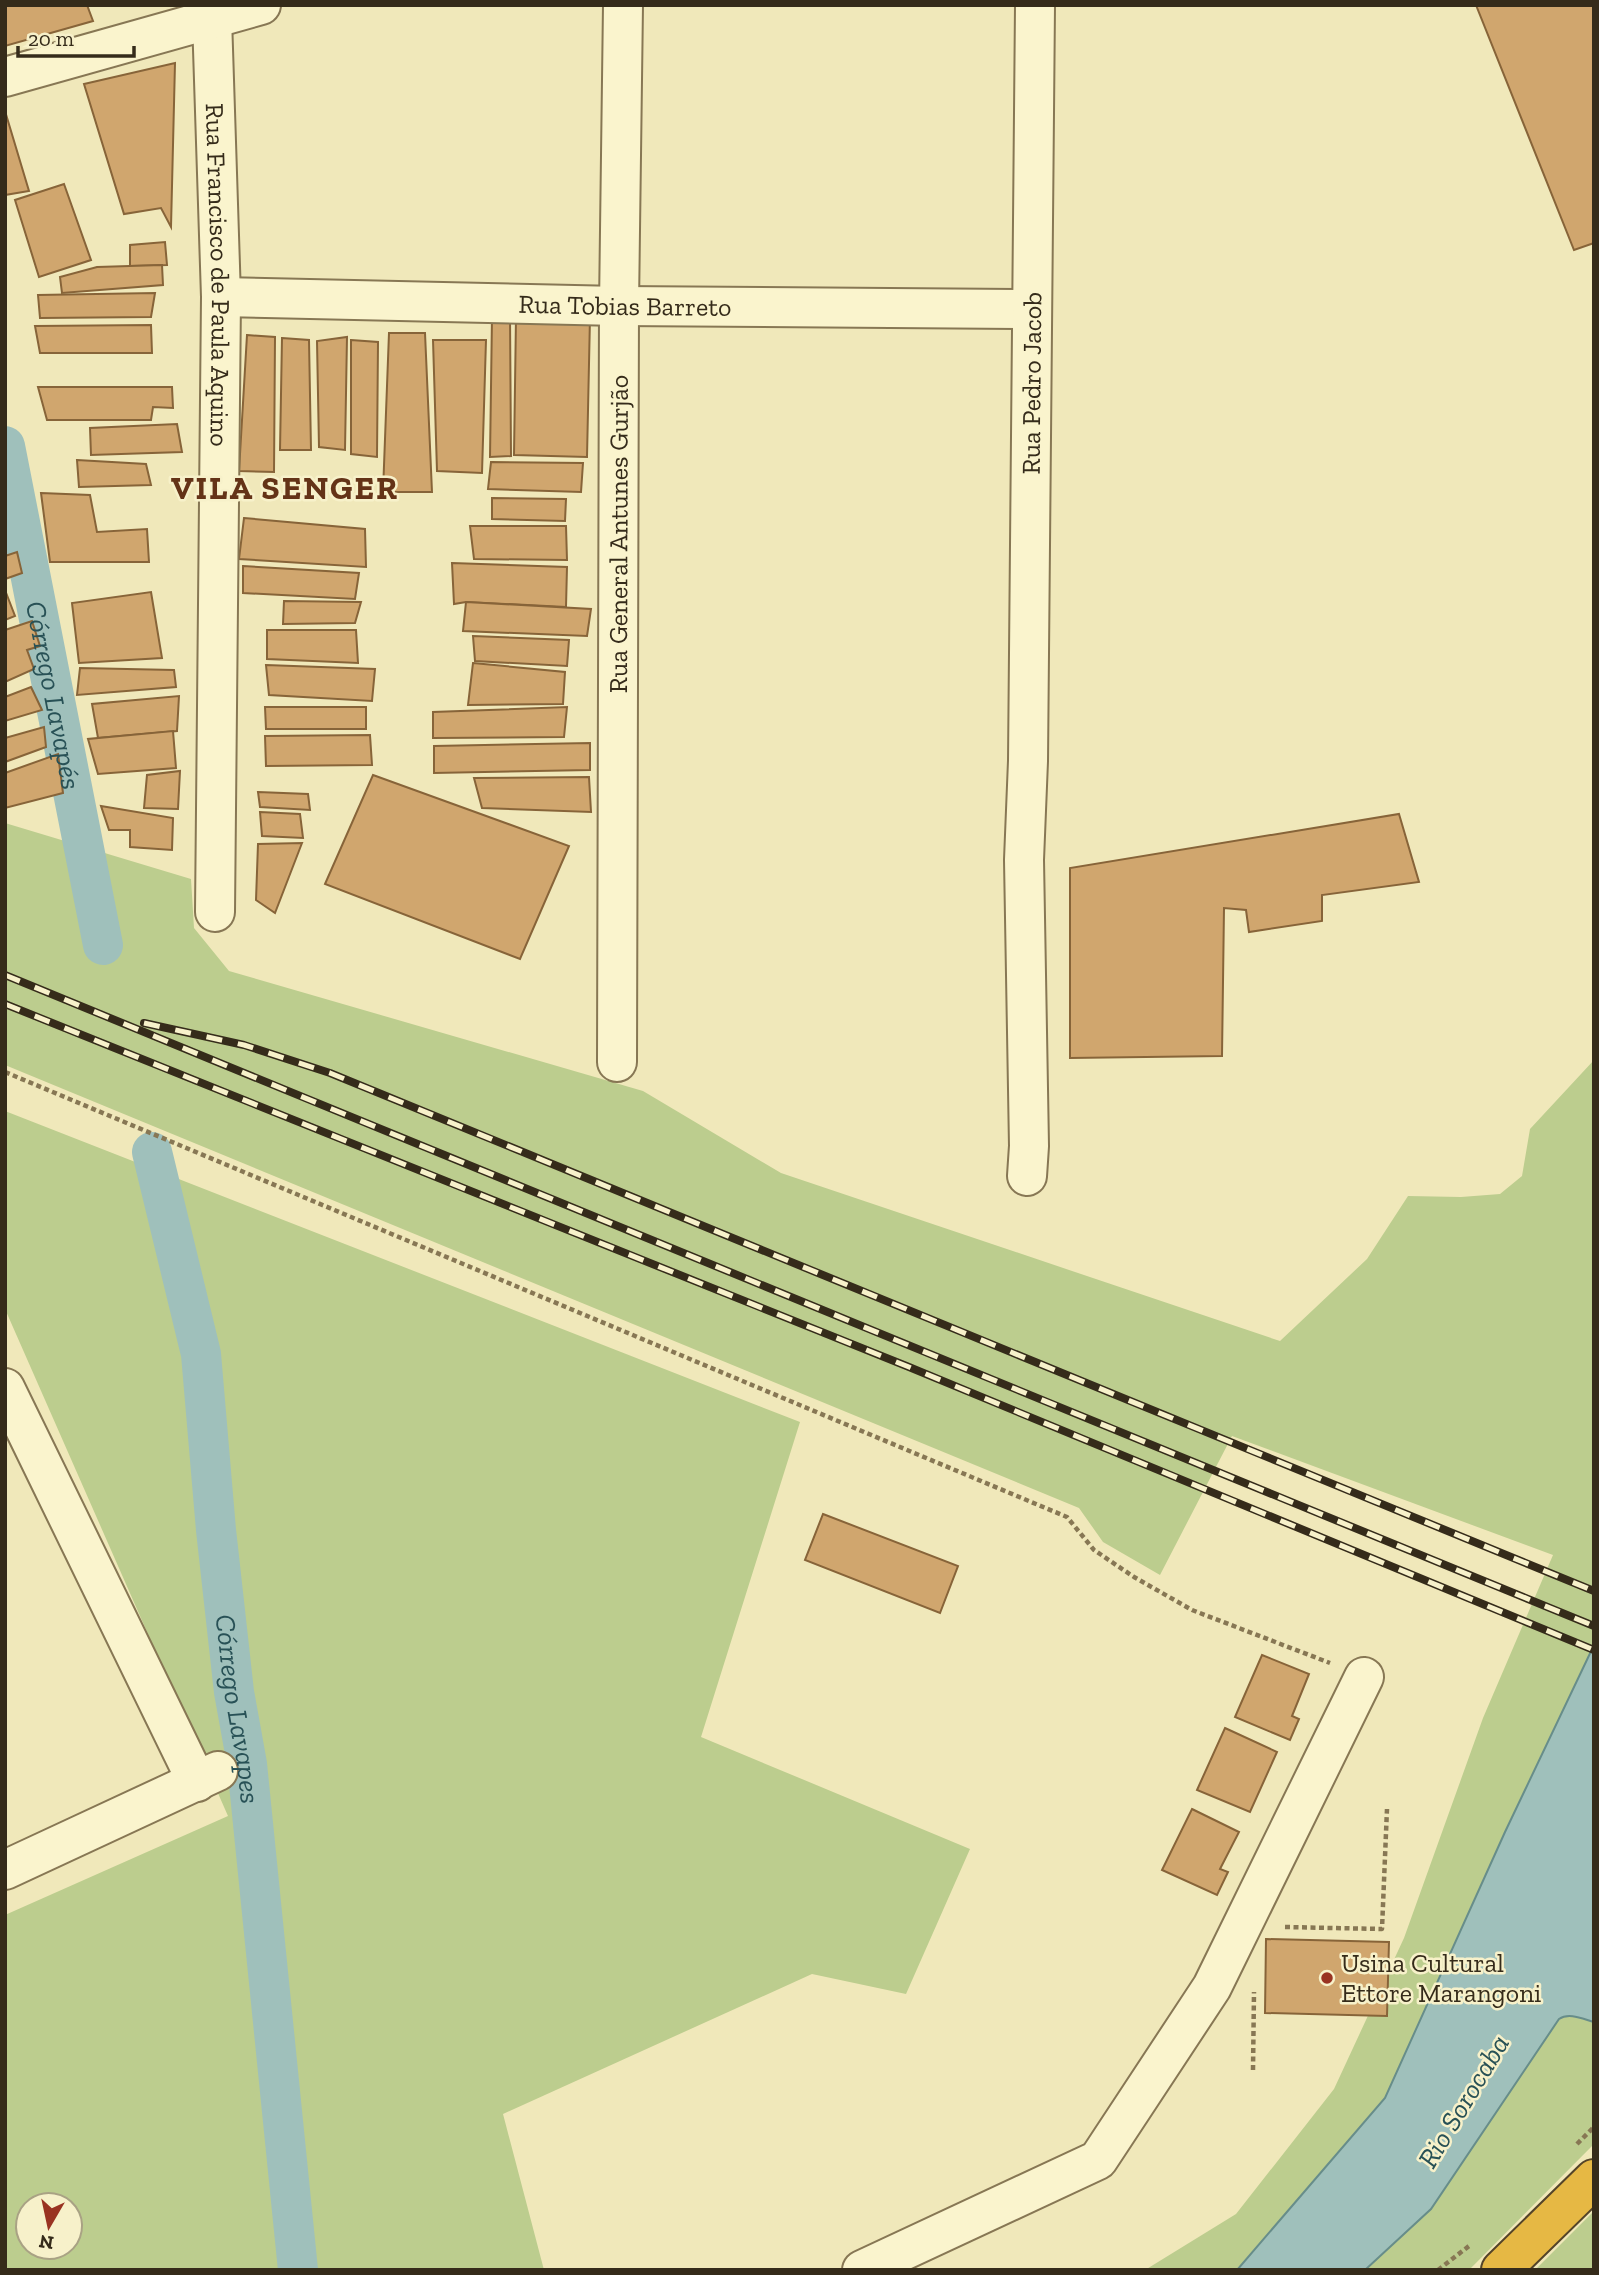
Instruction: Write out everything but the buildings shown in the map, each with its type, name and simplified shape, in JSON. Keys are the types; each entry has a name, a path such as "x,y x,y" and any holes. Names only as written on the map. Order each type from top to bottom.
{"highway":[{"path":"1501,2270 1594,2179"}],"street":[{"path":"5,77 261,5"},
{"name":"Rua General Antunes Gurjão","path":"617,1062 619,306 623,5"},
{"name":"Rua Pedro Jacob","path":"1027,1176 1029,1146 1024,860 1028,761 1035,5"},
{"name":"Rua Francisco de Paula Aquino","path":"212,18 220,297 215,912"},
{"name":"Rua Tobias Barreto","path":"220,297 619,306 1031,309"},
{"path":"5,1388 208,1776 5,1870"},
{"path":"862,2270 1098,2160 1212,1987 1364,1677"}],"path":[{"path":"5,1072 1067,1517 1094,1550 1134,1577 1192,1610 1364,1677"},
{"path":"1280,1927 1382,1929 1387,1809"},
{"path":"1253,2070 1254,1979"}],"green space":[{"path":"5,823 191,879 194,928 229,971 643,1091 781,1173 1280,1341 1367,1259 1408,1196 1461,1197 1500,1194 1522,1176 1530,1129 1594,1060 1594,1986 1579,2017 1594,2022 1594,2144 1469,2270 1145,2270 1236,2214 1334,2089 1404,1938 1483,1718 1553,1555 1232,1436 1160,1575 1103,1542 1079,1508 5,1065"},
{"path":"5,1111 800,1422 701,1737 970,1849 906,1994 812,1974 503,2114 544,2270 5,2270 5,1915 228,1816 5,1309"},
{"path":"1594,2211 1594,2270 1535,2270"}],"water":[{"name":"Rio Sorocaba","path":"1594,1645 1594,2022 1572,2016 1559,2019 1431,2209 1365,2270 1237,2270 1385,2098 1505,1832"}],"waterway":[{"name":"Córrego Lavapés","path":"5,446 103,945"},
{"name":"Córrego Lavapes","path":"152,1152 201,1354 216,1530 234,1692 247,1764 298,2270"}],"railway":[{"path":"5,975 1594,1626"},
{"path":"5,1004 909,1367 1594,1650"},
{"path":"144,1023 244,1045 330,1073 1594,1591"}],"place":[{"name":"Usina Cultural Ettore Marangoni","path":"1327,1978"}],"district":[{"name":"VILA SENGER","path":"285,487"}]}
